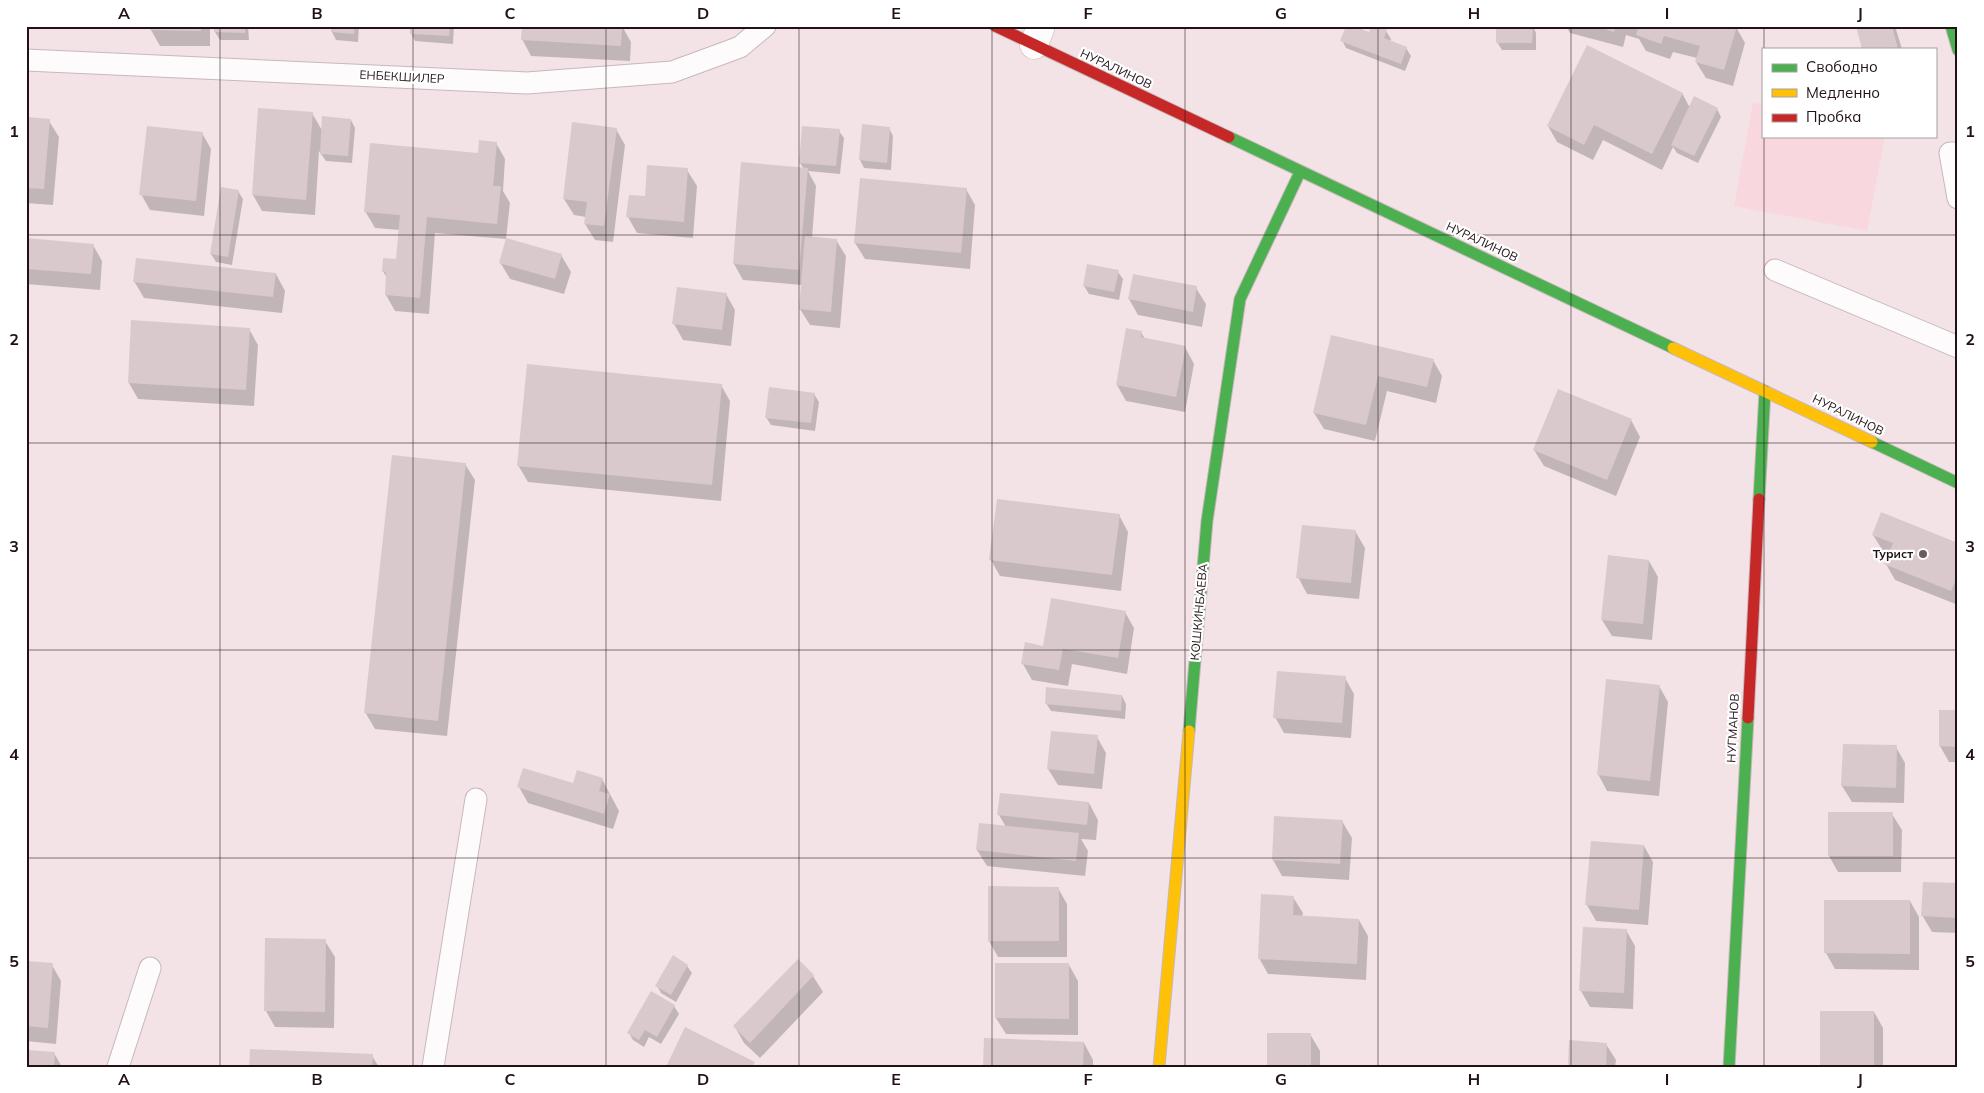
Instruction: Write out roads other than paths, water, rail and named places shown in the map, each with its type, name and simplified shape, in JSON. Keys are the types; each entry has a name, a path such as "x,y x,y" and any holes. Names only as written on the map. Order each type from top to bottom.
{"main road":[{"name":"НУРАЛИНОВ","path":"995,26 1038,36 1300,172 1958,483"},
{"path":"1951,26 1958,50"},
{"name":"КОШКИНБАЕВА","path":"1159,1067 1207,521 1240,298 1300,172"},
{"name":"НУГМАНОВ","path":"1729,1067 1765,391"}],"lane":[{"name":"ЕНБЕКШИЛЕР","path":"26,60 526,82 672,72 740,47 765,26"},
{"path":"1958,153 1950,153 1958,198"},
{"path":"1775,270 1958,347"},
{"path":"433,1067 476,799"},
{"path":"118,1067 150,968"}],"place":[{"name":"Турист","path":"1923,554"}]}
